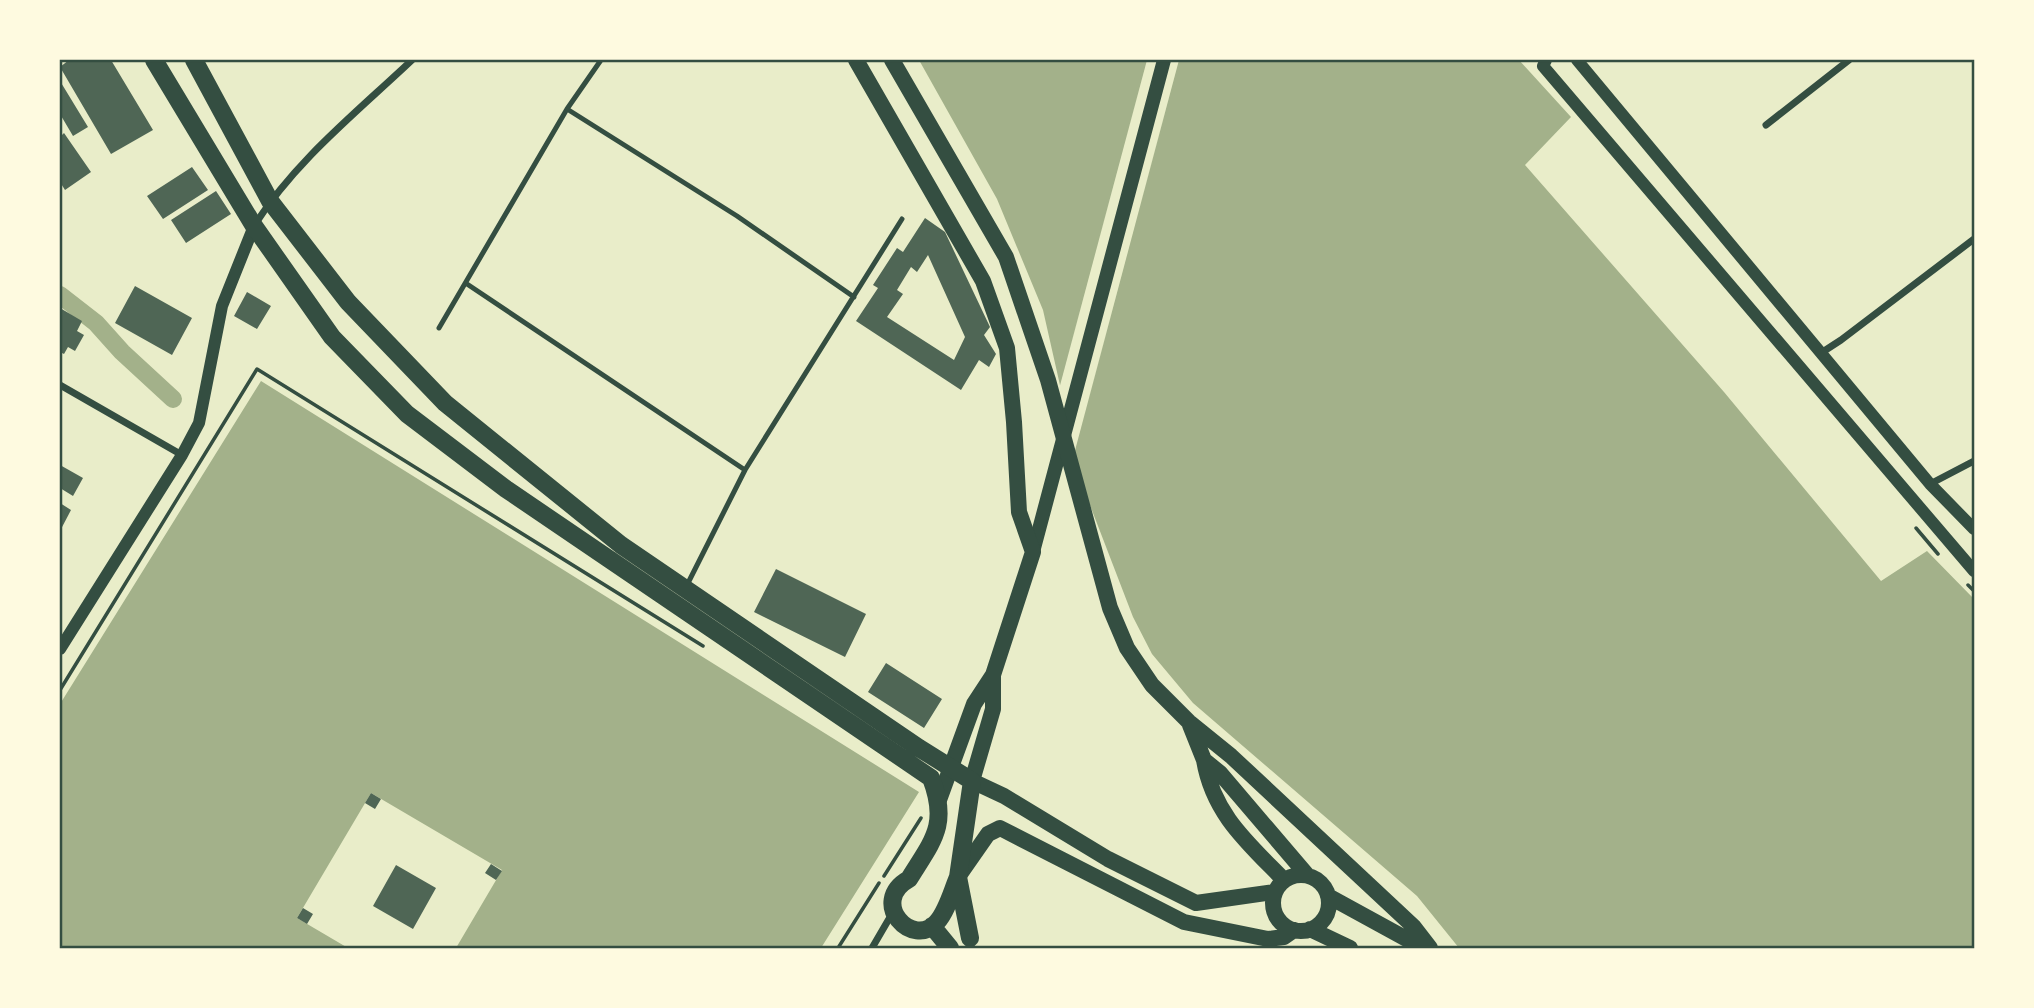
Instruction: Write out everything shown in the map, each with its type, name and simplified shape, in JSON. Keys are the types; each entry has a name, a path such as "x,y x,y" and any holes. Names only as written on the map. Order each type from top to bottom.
{"highway":[{"path":"154,60 254,226 332,337 407,415 506,489 679,596 950,769 972,781 958,877 938,921 924,929 909,928 902,924 894,912 897,889 909,879 937,834 939,800 931,778 679,596 621,545 445,403 348,302 270,201 198,61"},
{"path":"958,877 973,944"},
{"path":"946,906 973,944"},
{"path":"932,926 950,948"}],"main road":[{"path":"856,60 984,281 1007,348 1018,512 1033,552"},
{"path":"892,60 1006,257 1048,380 1110,608 1127,648 1152,685 1189,722 1231,756 1393,907 1413,926 1430,948"},
{"path":"939,800 974,704 993,675 1033,552 1164,60"},
{"path":"993,675 993,709 972,781 1004,796 1108,859 1196,903 1279,886 1299,875 1307,875"},
{"path":"1189,722 1204,760 1208,782 1225,816 1279,886"},
{"path":"1204,760 1220,773 1307,875 1320,883 1328,896 1423,948"},
{"path":"958,877 988,834 1000,828 1184,922 1268,939 1284,937 1324,920 1328,896"},
{"path":"1279,886 1273,908 1286,927 1302,930 1350,948"}],"street":[{"path":"60,649 182,455 199,423 222,306 254,226 288,178 412,60"},
{"path":"1577,60 1930,484 1975,530"},
{"path":"1766,125 1849,60"},
{"path":"1545,63 1975,571"},
{"path":"1821,353 1841,341 1975,239"},
{"path":"60,386 182,455"},
{"path":"1930,484 1975,461"},
{"path":"872,948 894,912"}],"lane":[{"path":"439,328 567,109 601,60"},
{"path":"567,109 737,216 855,297"},
{"path":"679,596 745,470 902,219"},
{"path":"467,284 745,470"}],"path":[{"path":"60,690 257,369 713,652"},
{"path":"838,948 922,815"}],"shaded area":[{"path":"919,60 1519,60 1571,117 1525,165 1724,392 1881,581 1927,551 1974,599 1974,948 1459,948 1417,896 1193,703 1152,654 1133,617 1083,487 1043,310 997,199"},
{"path":"261,381 919,792 821,948 456,948 502,870 371,793 297,918 348,948 60,948 60,704"}],"pier":[{"path":"1147,60 1179,60 1073,458 1058,393"}],"building":[{"path":"69,60 111,60 153,130 111,154 60,67"},
{"path":"60,81 88,127 73,136 60,114"},
{"path":"64,133 91,172 65,190 60,182 60,137"},
{"path":"192,167 208,190 163,219 147,196"},
{"path":"216,191 231,214 186,243 171,220"},
{"path":"925,218 945,232 990,327 984,335 996,354 989,367 979,360 961,390 856,321 878,288 873,285 897,248 903,252","holes":["928,255 965,337 954,360 887,317 903,294 897,290 911,267 917,272"]},
{"path":"135,286 192,318 172,355 115,323"},
{"path":"247,292 271,306 257,329 234,316"},
{"path":"60,308 82,321 77,331 84,335 75,351 68,347 64,354 60,352"},
{"path":"60,465 83,478 73,496 60,488"},
{"path":"60,503 71,510 60,531"},
{"path":"776,569 866,614 845,657 754,612"},
{"path":"886,663 942,699 924,728 868,692"},
{"path":"371,793 381,799 375,809 365,803"},
{"path":"491,864 502,871 496,880 485,873"},
{"path":"396,865 436,888 413,929 373,906"},
{"path":"303,908 313,914 307,924 297,918"}],"waterway":[{"path":"60,295 96,323 122,352 173,399"}]}
